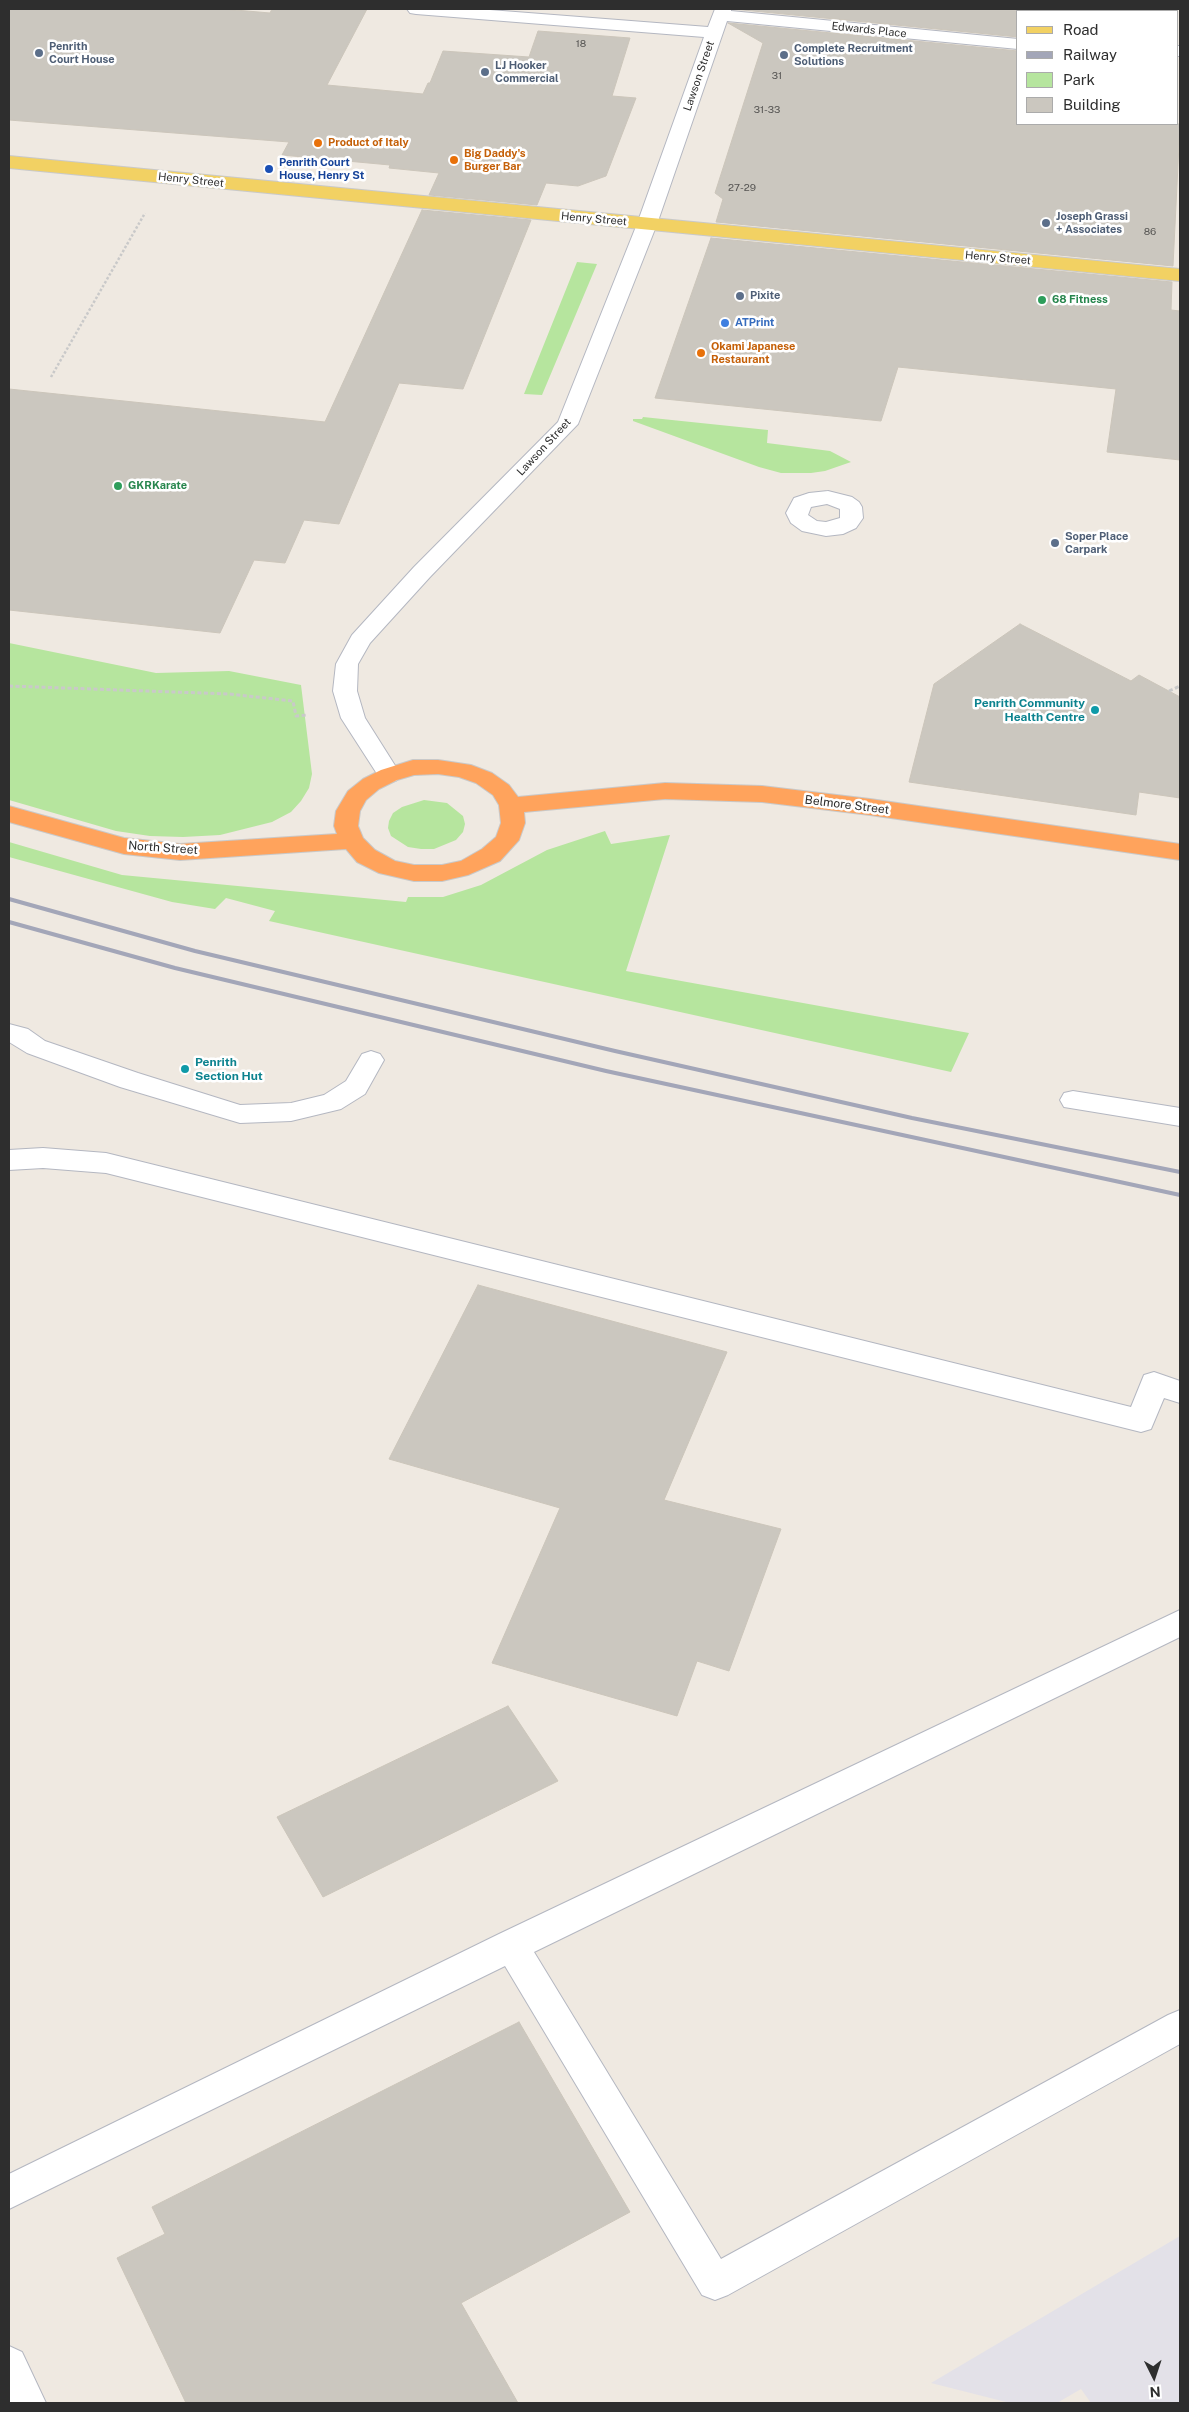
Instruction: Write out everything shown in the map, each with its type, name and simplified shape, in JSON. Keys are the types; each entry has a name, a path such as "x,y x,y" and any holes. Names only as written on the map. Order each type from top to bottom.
{"highway":[{"path":"430,767 463,770 484,778 501,790 511,805 513,823 507,840 491,855 468,867 442,873 414,873 388,867 366,856 352,841 346,826 348,811 356,796 371,784 389,775 413,768 430,767"},
{"name":"Belmore Street","path":"511,805 665,790 762,794 870,807 1180,852"},
{"name":"North Street","path":"9,814 124,846 180,852 352,841"}],"main road":[{"name":"Henry Street","path":"9,162 1180,275"}],"street":[{"path":"416,9 714,33"},
{"name":"Lawson Street","path":"389,775 353,718 345,691 347,664 360,640 422,572 568,424 647,224 722,12"},
{"name":"Edwards Place","path":"722,12 1016,44"},
{"path":"9,1033 20,1035 36,1047 129,1080 240,1114 291,1112 332,1102 356,1087 371,1060"},
{"path":"1073,1100 1180,1117"},
{"path":"9,1160 43,1158 106,1163 1141,1421 1154,1384 1180,1392"},
{"path":"9,2192 140,2126 1180,1622"},
{"path":"512,1945 715,2282 1180,2026"},
{"path":"9,2365 26,2403"}],"path":[{"path":"51,377 147,210"},
{"path":"9,686 236,694 294,701 296,716 315,715"},
{"path":"1169,691 1180,686"}],"shaded area":[{"path":"1180,2236 1180,2403 1091,2403 1081,2389 1057,2403 1010,2403 931,2383"}],"green space":[{"path":"577,262 597,264 542,395 524,394"},
{"path":"643,417 768,430 767,443 830,451 851,462 825,471 781,473 759,467 633,421 633,419 642,419"},
{"path":"9,643 156,673 229,671 301,685 312,774 309,788 291,812 272,822 220,835 183,837 150,836 116,831 9,800"},
{"path":"424,800 447,803 463,816 465,824 463,832 456,840 434,849 421,849 408,847 391,836 388,828 393,813 402,807"},
{"path":"605,831 611,844 670,835 626,971 969,1033 951,1072 269,921 275,911 226,898 215,909 172,902 9,857 9,842 122,875 406,902 408,897 443,897 481,885 547,850"}],"building":[{"path":"9,9 224,9 270,13 272,9 367,9 327,85 423,94 428,83 430,83 443,51 529,57 538,31 630,38 612,96 636,98 606,176 578,186 546,183 537,205 429,195 439,173 389,168 390,165 282,155 289,142 9,120"},
{"path":"733,9 1018,9 1016,10 1016,37"},
{"path":"728,23 1016,51 1016,125 1180,124 1173,266 716,222 723,199 715,193 763,43"},
{"path":"422,210 531,220 463,389 399,383 339,524 304,520 285,563 254,560 220,633 9,610 9,389 325,422"},
{"path":"711,238 1172,282 1171,310 1180,311 1180,460 1107,452 1116,389 898,367 881,421 655,398"},
{"name":"Penrith Community Health Centre","path":"1020,624 1131,681 1139,675 1180,697 1180,798 1139,792 1136,815 909,782 934,684"},
{"path":"478,1285 727,1352 664,1500 781,1529 729,1671 697,1661 677,1716 492,1663 560,1508 389,1459"},
{"path":"508,1706 558,1781 323,1897 277,1817"},
{"path":"519,2022 630,2212 461,2303 518,2403 186,2403 117,2258 165,2234 152,2207"}],"railway":[{"path":"9,899 195,951 615,1051 912,1118 1180,1172"},
{"path":"9,922 175,968 606,1071 1180,1195"}],"place":[{"name":"Penrith Court House","path":"39,53"},
{"name":"Complete Recruitment Solutions","path":"784,55"},
{"name":"LJ Hooker Commercial","path":"485,72"},
{"name":"Product of Italy","path":"318,143"},
{"name":"Big Daddy's Burger Bar","path":"454,160"},
{"name":"Penrith Court House, Henry St","path":"269,169"},
{"name":"Joseph Grassi + Associates","path":"1046,223"},
{"name":"Pixite","path":"740,296"},
{"name":"68 Fitness","path":"1042,300"},
{"name":"ATPrint","path":"725,323"},
{"name":"Okami Japanese Restaurant","path":"701,353"},
{"name":"GKRKarate","path":"118,486"},
{"name":"Soper Place Carpark","path":"1055,543"},
{"name":"Penrith Community Health Centre","path":"1095,710"},
{"name":"Penrith Section Hut","path":"185,1069"}]}
